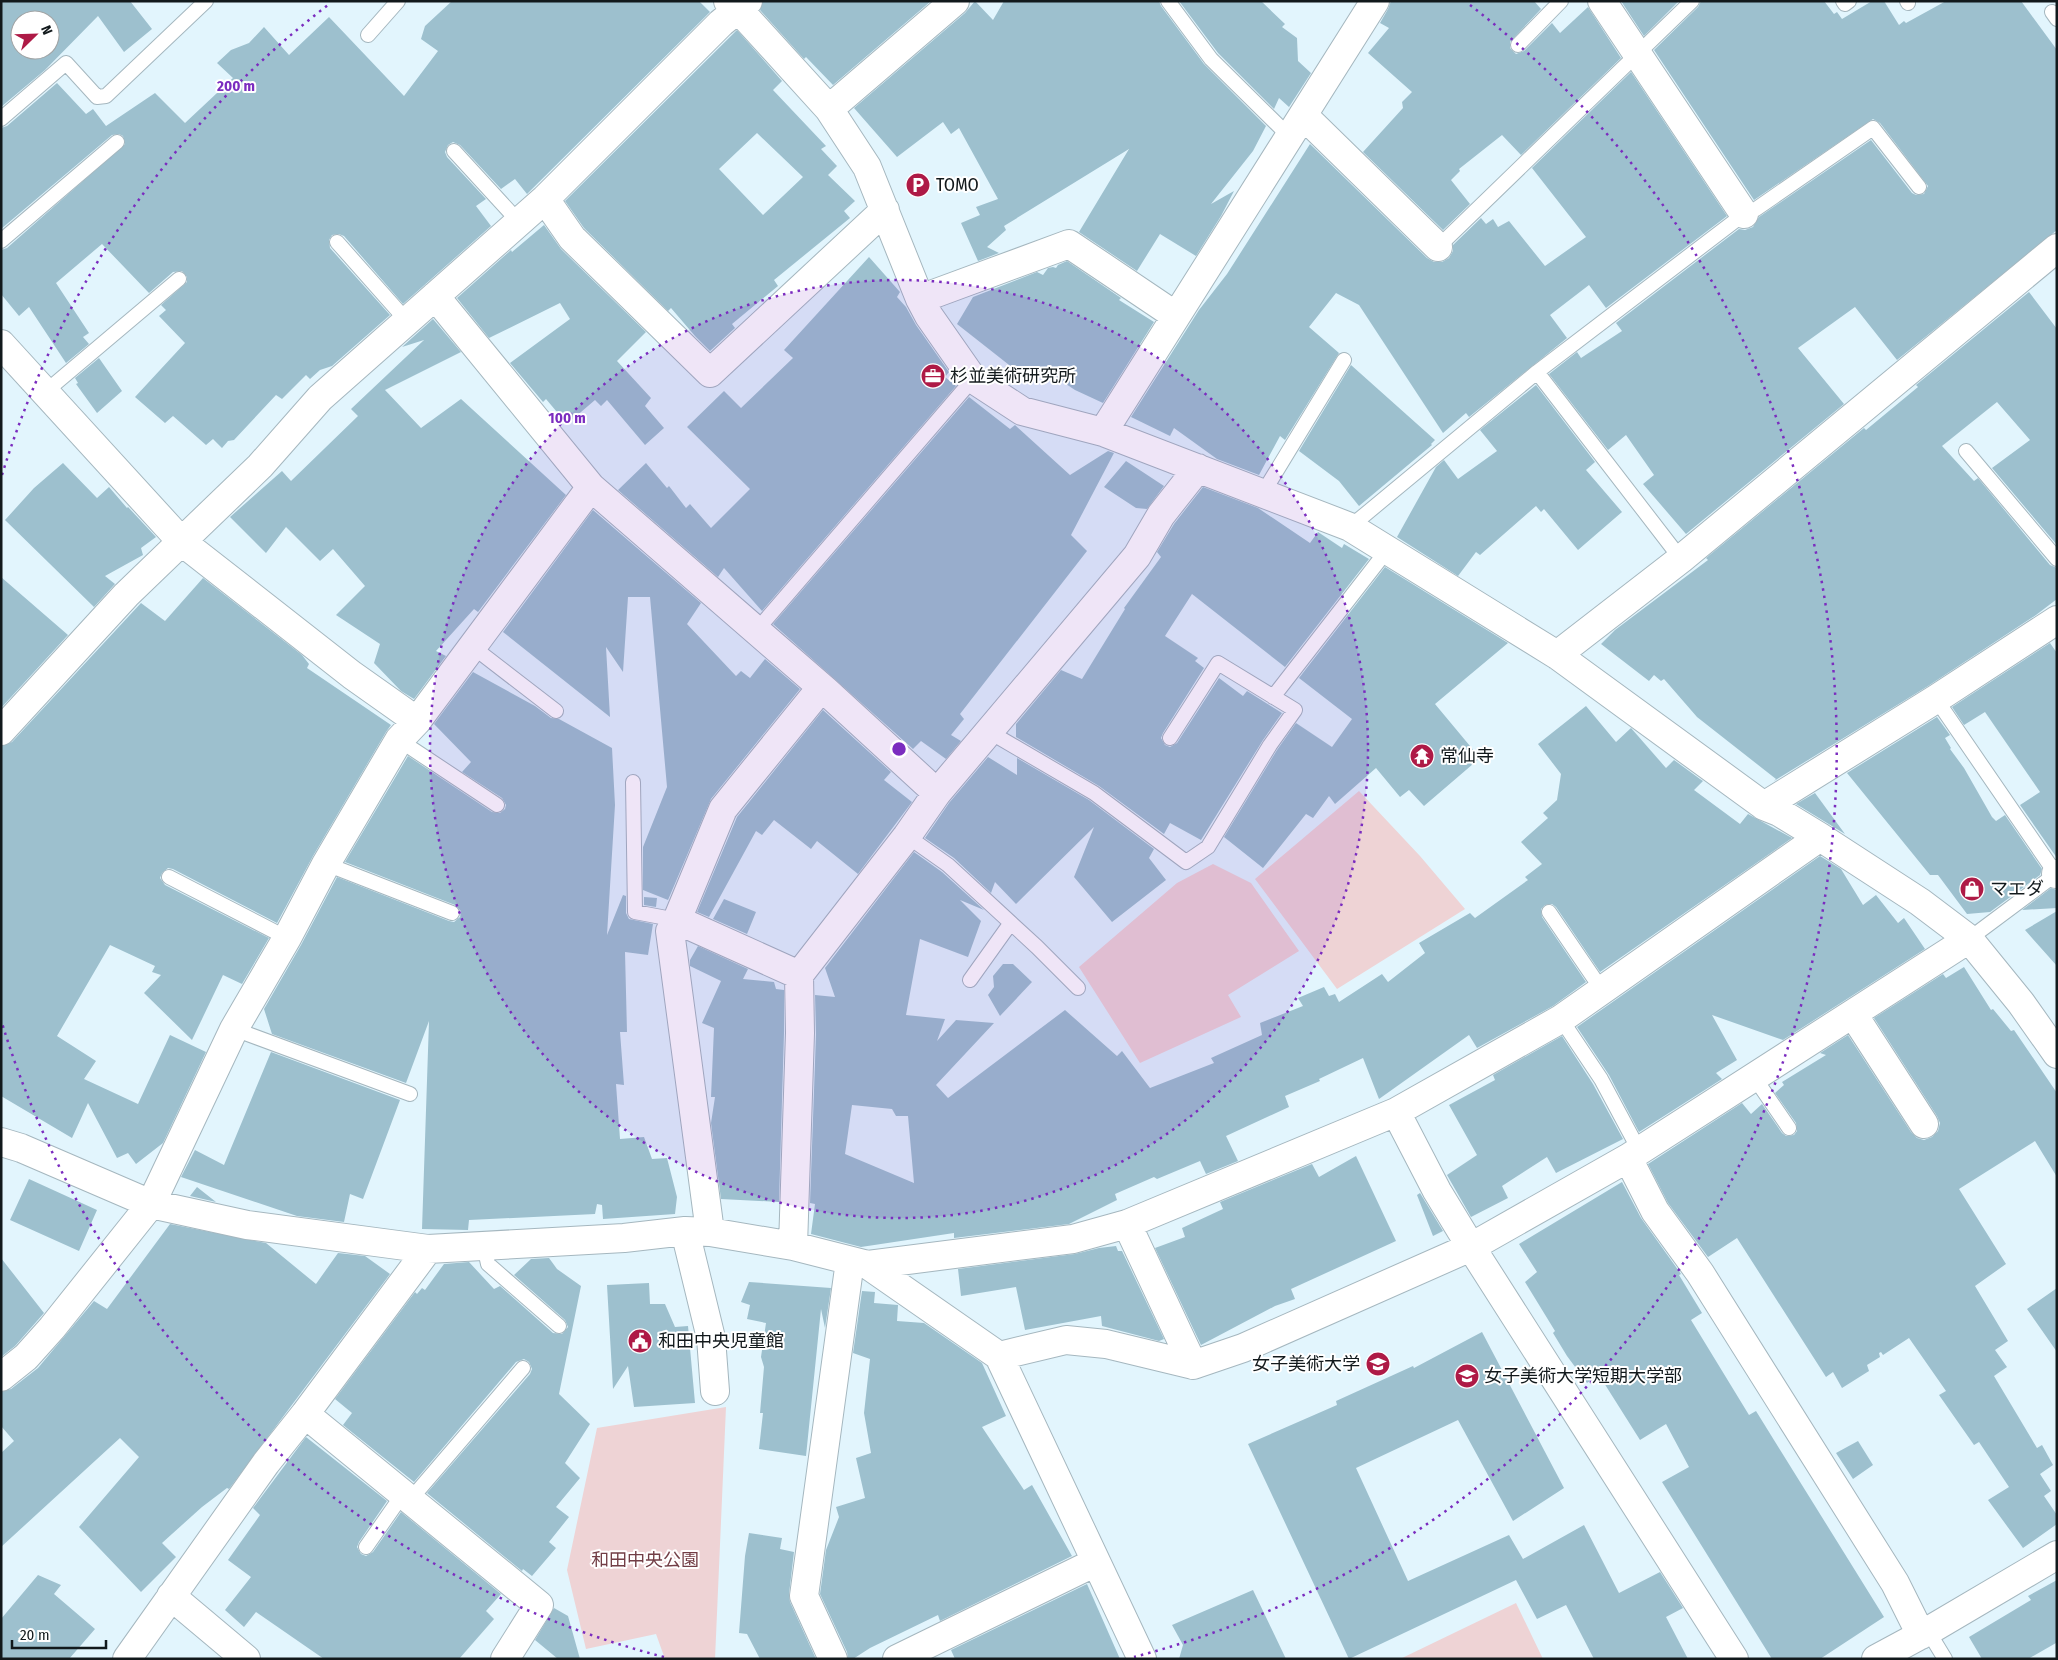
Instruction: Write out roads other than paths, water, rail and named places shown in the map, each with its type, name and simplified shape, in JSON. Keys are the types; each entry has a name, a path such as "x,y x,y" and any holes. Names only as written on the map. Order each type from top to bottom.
{"street":[{"path":"829,109 955,1"},
{"path":"1103,432 1374,1"},
{"path":"1602,1 1744,214"},
{"path":"1,730 126,595 260,466 320,398 545,199 721,24 738,4 829,109 867,167 920,299 929,316 973,379 1022,410 1103,432 1198,468 1350,527 1388,549 1557,655 1764,806 1779,812 1820,837 1920,902 1969,940 2021,1003 2057,1054"},
{"path":"1296,126 1438,247"},
{"path":"545,199 572,238 710,373 885,210"},
{"path":"920,299 1069,244 1176,316"},
{"path":"1557,655 1681,558 2057,248"},
{"path":"435,296 591,487 821,688 937,793"},
{"path":"1,344 182,542 352,675 408,731"},
{"path":"793,1246 800,1033 799,974 907,836 937,793 1137,556 1161,515 1198,468"},
{"path":"1,1377 26,1357 52,1328 151,1204 234,1029 287,938 326,864 408,731 473,647 591,487"},
{"path":"1764,806 2055,625"},
{"path":"715,1391 712,1338 698,1231 670,930 677,920 723,809 821,688"},
{"path":"859,1263 1073,1239 1127,1224 1396,1112 1561,1019 1820,837"},
{"path":"677,920 799,974"},
{"path":"1000,1356 1066,1340 1106,1344 1193,1365 1243,1348 1471,1247 1634,1154 1969,940"},
{"path":"1853,1014 1924,1124"},
{"path":"1396,1112 1437,1191 1471,1247 1734,1659"},
{"path":"1,1142 21,1148 151,1204 247,1225 428,1249 624,1238 698,1231 793,1246 859,1263 1000,1356 1142,1659"},
{"path":"1634,1154 1655,1211 1700,1273 1895,1583 1924,1633"},
{"path":"1127,1224 1193,1365"},
{"path":"127,1659 266,1463 305,1414 428,1249"},
{"path":"833,1659 804,1596 859,1263"},
{"path":"305,1414 539,1606 504,1659"},
{"path":"1876,1659 2057,1555"},
{"path":"897,1659 1096,1562"},
{"path":"171,1596 246,1659"}],"lane":[{"path":"1,119 66,63 97,97 106,96 206,1"},
{"path":"368,35 398,1"},
{"path":"1168,1 1211,59 1296,126"},
{"path":"1518,45 1561,1"},
{"path":"1438,247 1584,107 1636,53 1692,1"},
{"path":"1843,1 1845,4 1850,1"},
{"path":"1350,527 1537,372 1744,214 1756,209 1873,128 1918,187"},
{"path":"1,242 117,142"},
{"path":"454,151 519,222"},
{"path":"337,242 407,320"},
{"path":"44,392 179,279"},
{"path":"1263,493 1344,360"},
{"path":"1537,372 1681,558"},
{"path":"756,631 973,379"},
{"path":"1966,451 2057,559"},
{"path":"1273,697 1388,549"},
{"path":"473,647 556,711"},
{"path":"988,731 1094,793 1186,862 1208,847 1270,745 1295,710 1218,663 1170,738"},
{"path":"1936,699 2056,874 1969,940"},
{"path":"408,731 496,805"},
{"path":"633,782 635,912 677,920"},
{"path":"907,836 948,865 1037,947 1078,988"},
{"path":"326,864 452,913"},
{"path":"169,877 287,938"},
{"path":"1549,912 1602,990"},
{"path":"970,980 1010,924"},
{"path":"1561,1019 1601,1079 1634,1154"},
{"path":"234,1029 410,1094"},
{"path":"1754,1077 1789,1128"},
{"path":"484,1245 488,1264 559,1326"},
{"path":"366,1547 406,1497 523,1368"},
{"path":"1924,1633 1945,1659"}],"place":[{"name":"TOMO","path":"918,185"},
{"name":"杉並美術研究所","path":"933,376"},
{"name":"常仙寺","path":"1422,756"},
{"name":"マエダ","path":"1972,889"},
{"name":"和田中央児童館","path":"640,1341"},
{"name":"女子美術大学","path":"1378,1364"},
{"name":"女子美術大学短期大学部","path":"1467,1376"}],"park label":[{"name":"和田中央公園","path":"645,1560"}]}
